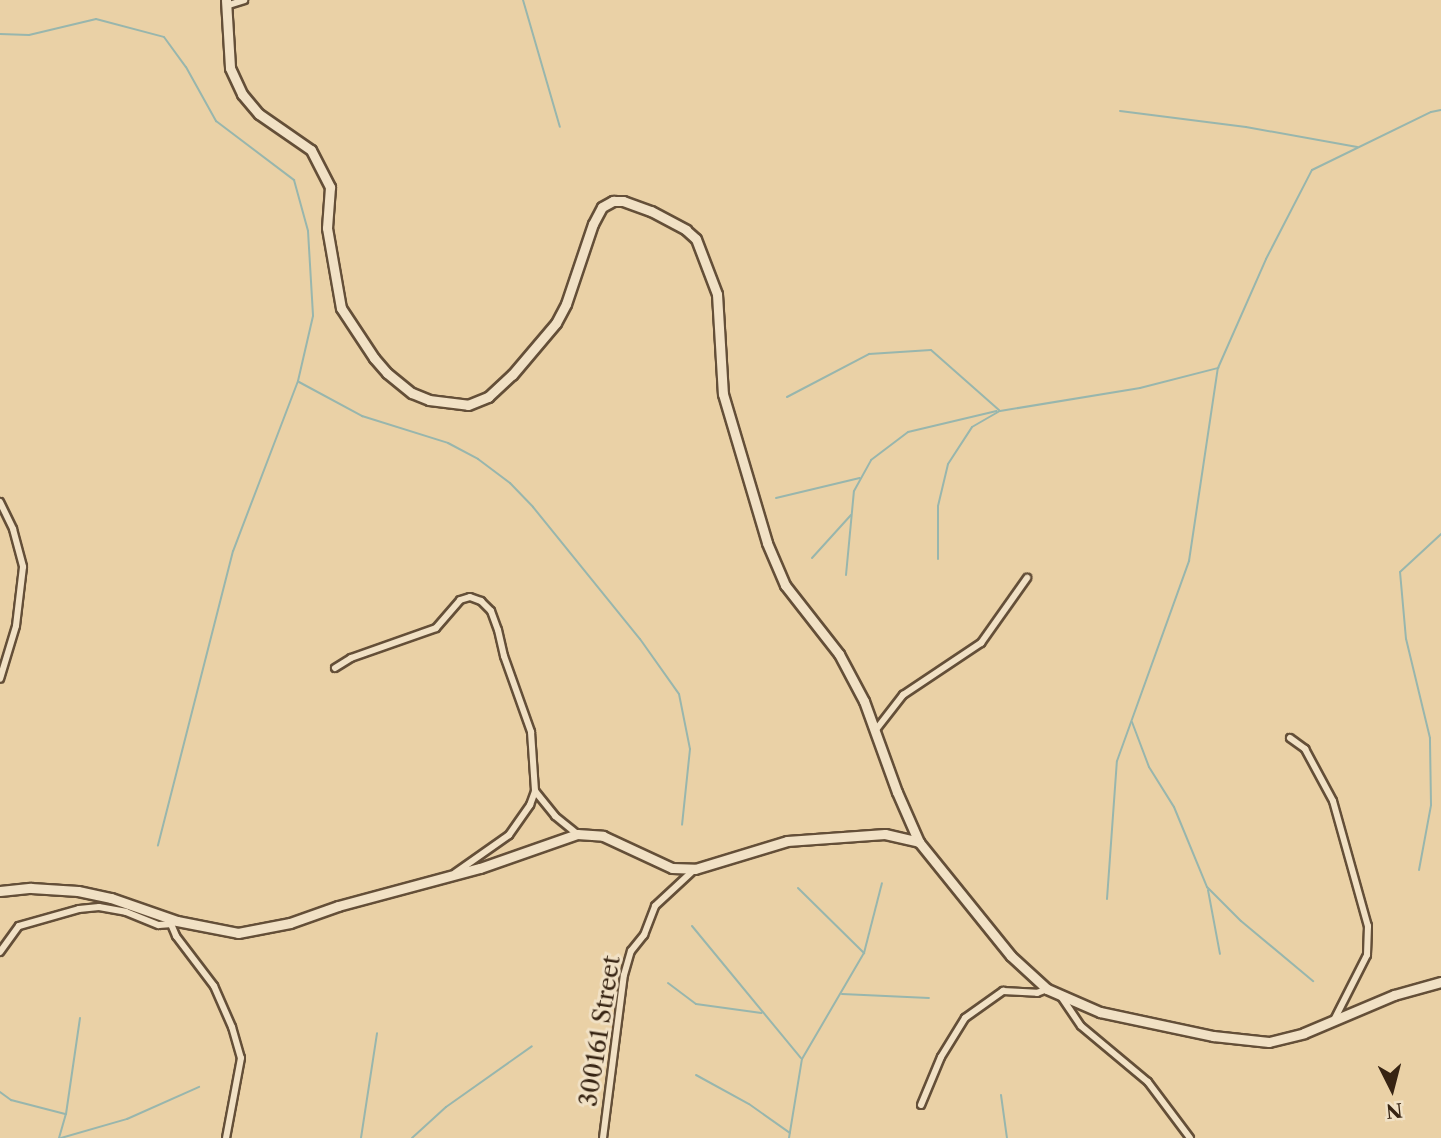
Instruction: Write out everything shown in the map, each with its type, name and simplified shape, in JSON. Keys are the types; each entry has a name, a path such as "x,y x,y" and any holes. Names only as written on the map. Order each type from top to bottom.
{"street":[{"path":"244,0 227,3 230,68 242,94 259,114 311,150 330,187 327,228 334,254 341,308 374,358 387,373 412,393 429,400 468,405 488,397 512,375 556,323 566,304 593,223 602,207 612,201 651,211 686,230 696,239 717,294 720,373 725,404 767,543 785,585 839,654 864,701 919,842 1011,957 1047,989 1100,1012 1239,1040 1269,1042 1333,1021 1394,995 1441,982"},
{"path":"0,502 13,530 23,567 16,626 0,680"},
{"path":"875,731 903,695 981,643 1027,578"},
{"path":"335,668 351,658 436,628 460,600 470,597 481,601 491,611 531,732 535,791 526,812 509,835 452,876"},
{"path":"1290,738 1306,749 1333,801 1368,926 1367,955 1333,1021"},
{"path":"535,791 555,816 577,834"},
{"path":"0,891 31,888 78,891 111,898 174,923 239,933 257,931 452,876 577,834 603,836 672,868 695,869 786,841 876,833 908,837 919,842"},
{"name":"300161 Street","path":"603,1138 624,975 631,951 644,935 655,906 695,869"},
{"path":"0,952 19,926 79,909 99,907 125,912 159,925 174,923"},
{"path":"174,923 176,936 214,986 232,1027 241,1058 226,1138"},
{"path":"921,1105 941,1057 965,1018 1003,991 1037,993 1047,989"},
{"path":"1060,995 1082,1026 1148,1082 1190,1138"}],"waterway":[{"path":"523,0 560,127"},
{"path":"0,34 29,35 96,19 164,37 186,67 216,121 294,180 308,231 313,316 298,381 233,551 158,846"},
{"path":"1107,899 1117,761 1189,561 1218,368 1266,259 1312,170 1431,112 1441,110"},
{"path":"1120,111 1246,127 1357,147"},
{"path":"787,397 869,354 931,350 999,410"},
{"path":"938,559 938,506 948,464 972,427 1000,411 1140,388 1218,368"},
{"path":"299,382 362,416 448,443 478,459 510,483 533,507 640,639 679,694 690,749 682,825"},
{"path":"846,575 854,491 871,460 908,432 997,411"},
{"path":"776,498 860,478"},
{"path":"812,558 851,515"},
{"path":"1419,870 1431,805 1430,738 1406,639 1400,572 1441,534"},
{"path":"1132,722 1149,767 1174,807 1207,887 1241,921 1313,981"},
{"path":"789,1138 802,1059 864,953 882,883"},
{"path":"798,888 864,953"},
{"path":"1208,890 1220,954"},
{"path":"692,926 801,1058"},
{"path":"668,983 696,1004 761,1013"},
{"path":"842,994 929,998"},
{"path":"59,1138 66,1114 80,1018"},
{"path":"361,1138 377,1033"},
{"path":"412,1138 446,1107 532,1046"},
{"path":"696,1075 749,1104 790,1133"},
{"path":"61,1138 127,1119 199,1087"},
{"path":"0,1092 11,1100 65,1114"},
{"path":"1001,1095 1007,1138"}]}
